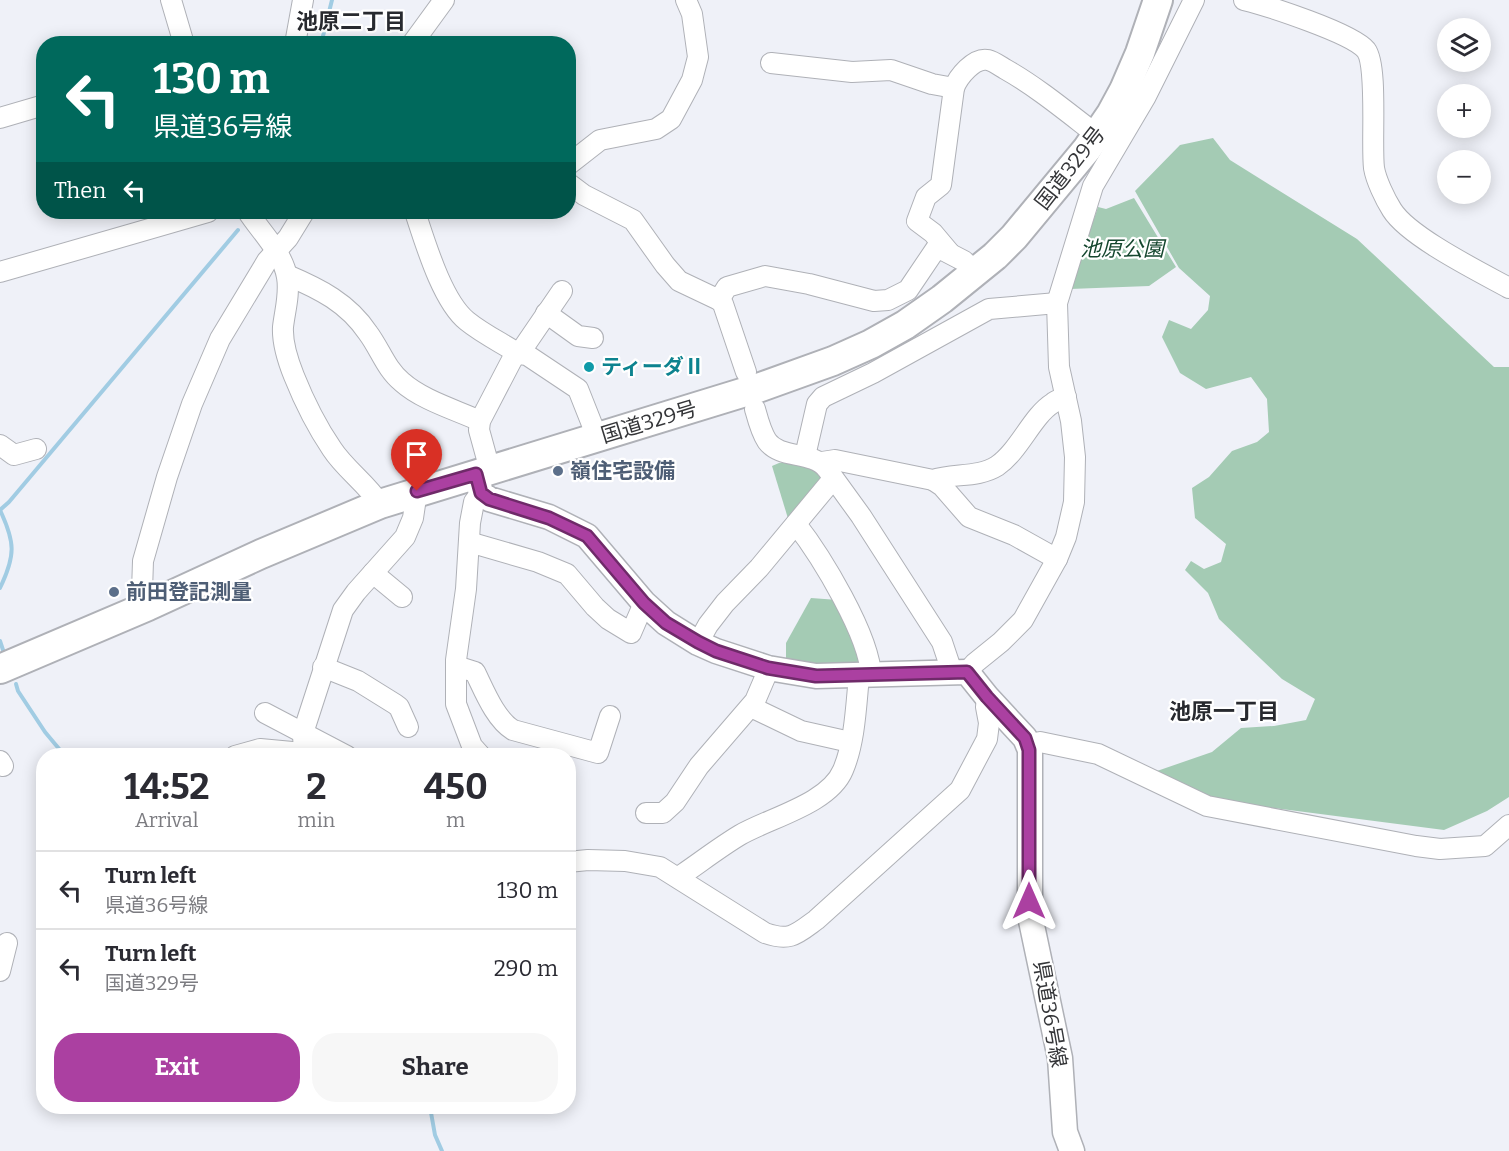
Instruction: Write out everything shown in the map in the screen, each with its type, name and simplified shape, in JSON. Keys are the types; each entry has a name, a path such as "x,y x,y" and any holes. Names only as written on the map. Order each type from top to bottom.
{"highway":[{"name":"国道329号","path":"0,669 380,504 417,491 482,479 597,437 758,388 833,361 905,325 975,272 1014,237 1064,178 1096,135 1134,94 1140,53 1158,0"}],"main road":[{"path":"482,479 501,504 549,518 587,536 644,603 666,623 698,642 768,668 816,676 960,672 987,697 1028,744"},
{"name":"県道36号線","path":"1028,744 1030,916 1060,1058 1065,1132 1072,1151"}],"street":[{"path":"171,0 182,36"},
{"path":"296,36 303,0"},
{"path":"418,36 444,0"},
{"path":"576,159 600,140 656,129 671,119 692,80 698,57 692,14 686,0"},
{"path":"1057,303 989,309 873,373 823,397 817,404 813,459 861,516 960,672 1002,642 1023,620 1057,559 1066,537 1074,502 1075,457 1071,422 1059,367 1057,303 1093,186 1134,94 1194,0"},
{"path":"1244,0 1277,8 1361,45 1370,61 1374,169 1392,210 1405,224 1424,238 1509,288"},
{"path":"949,252 933,233 917,221 926,197 941,185 954,88 957,79 972,65 981,60 989,60 1022,79 1096,135"},
{"path":"771,63 852,72 891,70 932,84 954,88"},
{"path":"0,118 36,107"},
{"path":"576,189 633,220 679,281 723,304 746,372"},
{"path":"0,272 184,219"},
{"path":"253,219 264,236 277,249 287,275 288,292 284,335 287,355 312,416 332,450 371,491 380,504"},
{"path":"148,606 142,591 143,561 179,440 220,339 267,261 288,238 300,219"},
{"path":"418,219 438,276 451,301 465,320 518,353 527,355 578,389 597,437"},
{"path":"719,300 727,288 765,276 809,284 874,301 888,300 908,290 937,247 964,261 975,272"},
{"path":"287,275 318,288 344,305 369,333 381,357 401,382 417,393 480,421"},
{"path":"474,748 456,704 456,666 472,509 482,479 480,421 518,353 562,291"},
{"path":"546,313 578,336 593,338"},
{"path":"933,480 945,476 978,473 993,468 1009,457 1051,403 1065,397"},
{"path":"755,409 763,434 769,443 783,451 813,459 835,460 933,480 942,486 969,517 1014,535 1057,559"},
{"path":"0,445 14,455 36,449"},
{"path":"698,642 725,603 759,568 832,479"},
{"path":"303,748 303,733 343,610 405,537 413,518 417,491"},
{"path":"680,879 683,874 742,834 778,819 827,790 837,781 843,771 865,676 871,664 842,597 823,563 796,524"},
{"path":"469,542 538,562 567,574 608,619 631,633 644,603"},
{"path":"374,573 402,597"},
{"path":"456,666 475,672 496,711 507,727 513,730 598,753 610,716"},
{"path":"323,667 358,681 395,704 399,707 408,728"},
{"path":"646,813 663,813 675,802 699,766 751,707 768,668"},
{"path":"576,861 625,861 660,867 765,933 778,938 788,938 816,920 960,790 987,739 989,723 987,697"},
{"path":"751,707 801,731 850,742"},
{"path":"265,713 332,748"},
{"path":"1028,744 1040,742 1098,754 1207,806 1416,846 1440,849 1485,846 1509,825"},
{"path":"0,971 7,943"}],"green space":[{"path":"1213,138 1230,160 1357,239 1494,367 1509,367 1509,797 1487,811 1444,830 1213,800 1157,771 1212,752 1241,728 1274,726 1306,720 1315,699 1282,679 1219,619 1208,593 1185,570 1191,561 1204,569 1221,562 1226,544 1195,518 1192,488 1209,477 1232,451 1257,442 1269,432 1267,399 1251,377 1206,389 1180,373 1162,337 1169,320 1191,329 1208,310 1210,296 1179,268 1135,191 1180,145"},
{"name":"池原公園","path":"1134,198 1176,267 1149,286 1070,289 1098,207 1106,209"},
{"path":"803,461 826,477 790,525 772,466 779,463"},
{"path":"811,598 838,600 864,665 817,664 786,658 786,643"}],"waterway":[{"path":"323,36 332,0"},
{"path":"0,510 238,230"},
{"path":"0,510 9,531 12,549 9,566 0,588"},
{"path":"0,641 3,650"},
{"path":"16,684 18,691 45,732 58,748"},
{"path":"431,1114 435,1135 442,1151"}],"place":[{"name":"ティーダⅡ","path":"589,367"},
{"name":"嶺住宅設備","path":"558,471"},
{"name":"前田登記測量","path":"114,592"}],"district":[{"name":"池原二丁目","path":"351,21"},
{"name":"池原一丁目","path":"1224,711"}],"route":[{"path":"417,491 476,474 481,493 489,499 549,518 587,536 644,603 666,623 716,651 768,668 816,676 967,672 1028,744 1030,766 1029,901"}]}
